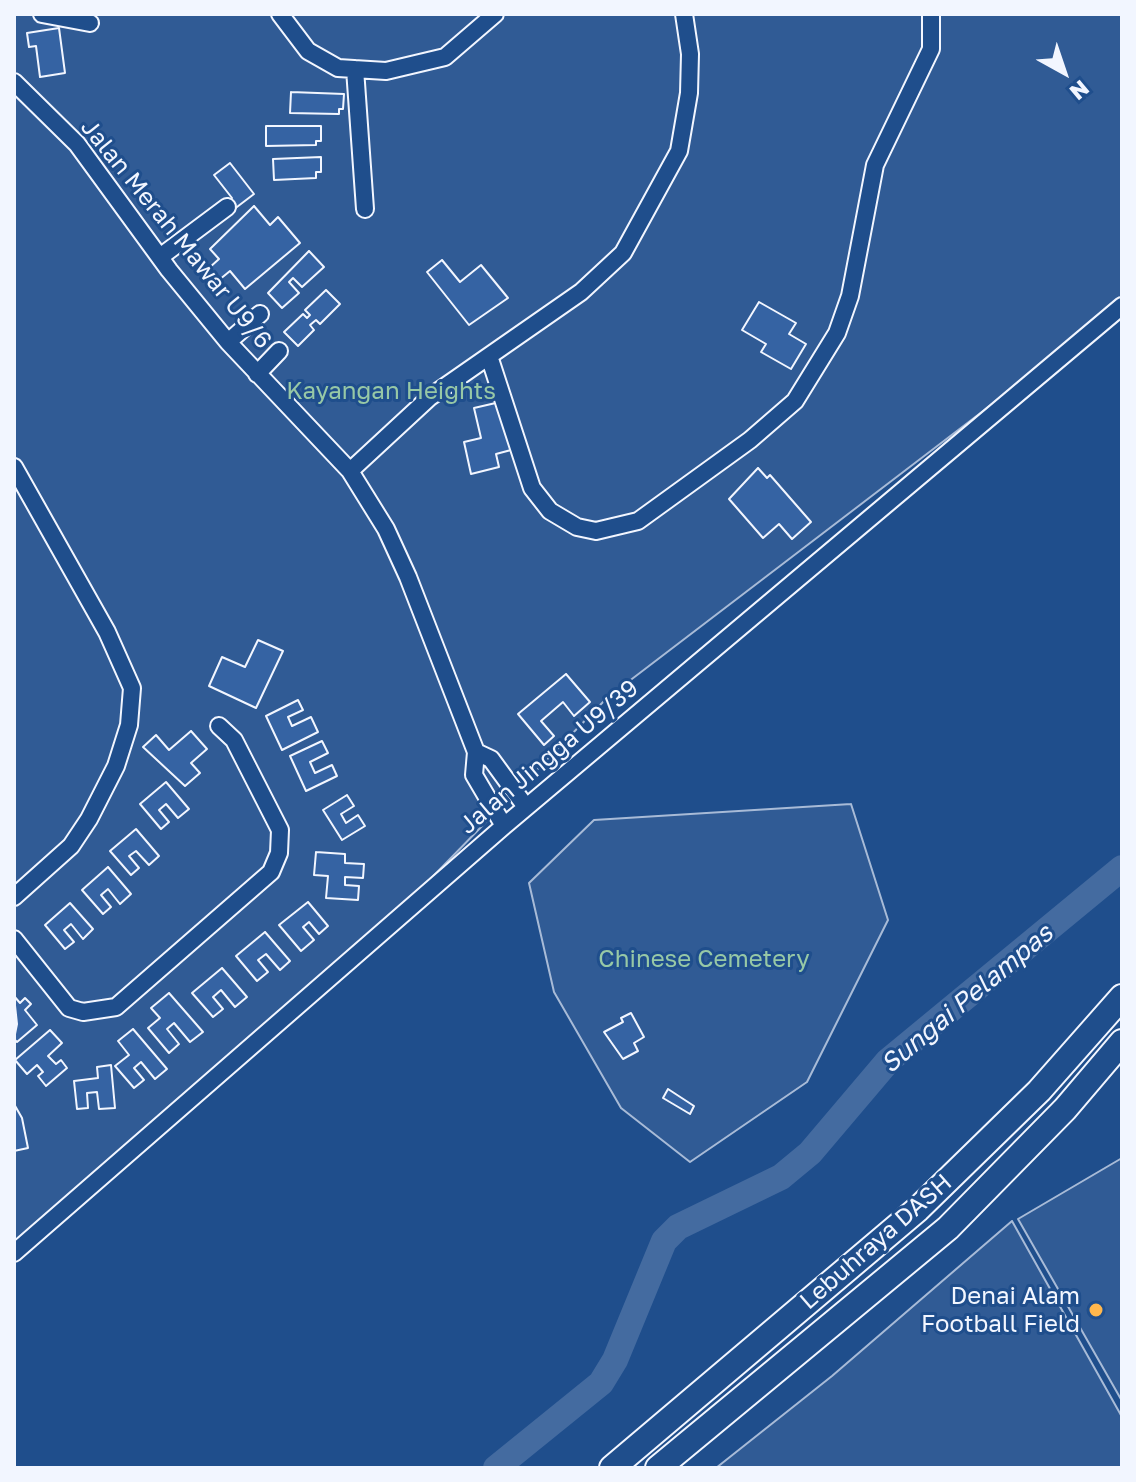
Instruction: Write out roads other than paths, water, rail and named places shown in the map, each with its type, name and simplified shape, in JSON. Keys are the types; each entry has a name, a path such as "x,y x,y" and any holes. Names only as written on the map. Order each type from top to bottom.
{"highway":[{"name":"Lebuhraya DASH","path":"612,1468 918,1209 1039,1091 1122,997"},
{"name":"Lebuhraya DASH","path":"658,1468 948,1228 1065,1109 1122,1042"}],"street":[{"path":"42,14 90,23"},
{"path":"280,14 308,51 338,68 386,71 445,57 495,14"},
{"path":"350,471 430,397 581,292 623,253 649,211 679,151 689,80 688,25 684,14"},
{"path":"489,356 532,488 550,511 577,527 596,531 638,521 750,440 795,401 837,333 850,296 875,165 931,49 931,14"},
{"path":"355,69 365,209"},
{"name":"Jalan Merah Mawar U9/6","path":"14,82 77,144 160,257 228,342 350,471 386,529 408,577 476,752 474,775 504,826"},
{"path":"160,257 227,207"},
{"name":"Jalan Jingga U9/39","path":"14,1253 526,807 1122,306"},
{"path":"228,342 260,314"},
{"path":"257,374 279,351"},
{"path":"14,467 107,632 132,688 129,725 116,766 89,819 71,846 14,897"},
{"path":"14,496 32,499"},
{"path":"14,939 69,1008 83,1012 116,1007 271,872 279,853 280,830 234,740 219,726"},
{"path":"476,752 491,759 526,807"}],"waterway":[{"name":"Sungai Pelampas","path":"496,1468 601,1383 615,1360 664,1241 678,1227 781,1177 810,1153 888,1061 1122,868"}],"place":[{"name":"Denai Alam Football Field","path":"1096,1310"}],"park label":[{"name":"Kayangan Heights","path":"391,391"},
{"name":"Chinese Cemetery","path":"704,959"}]}
